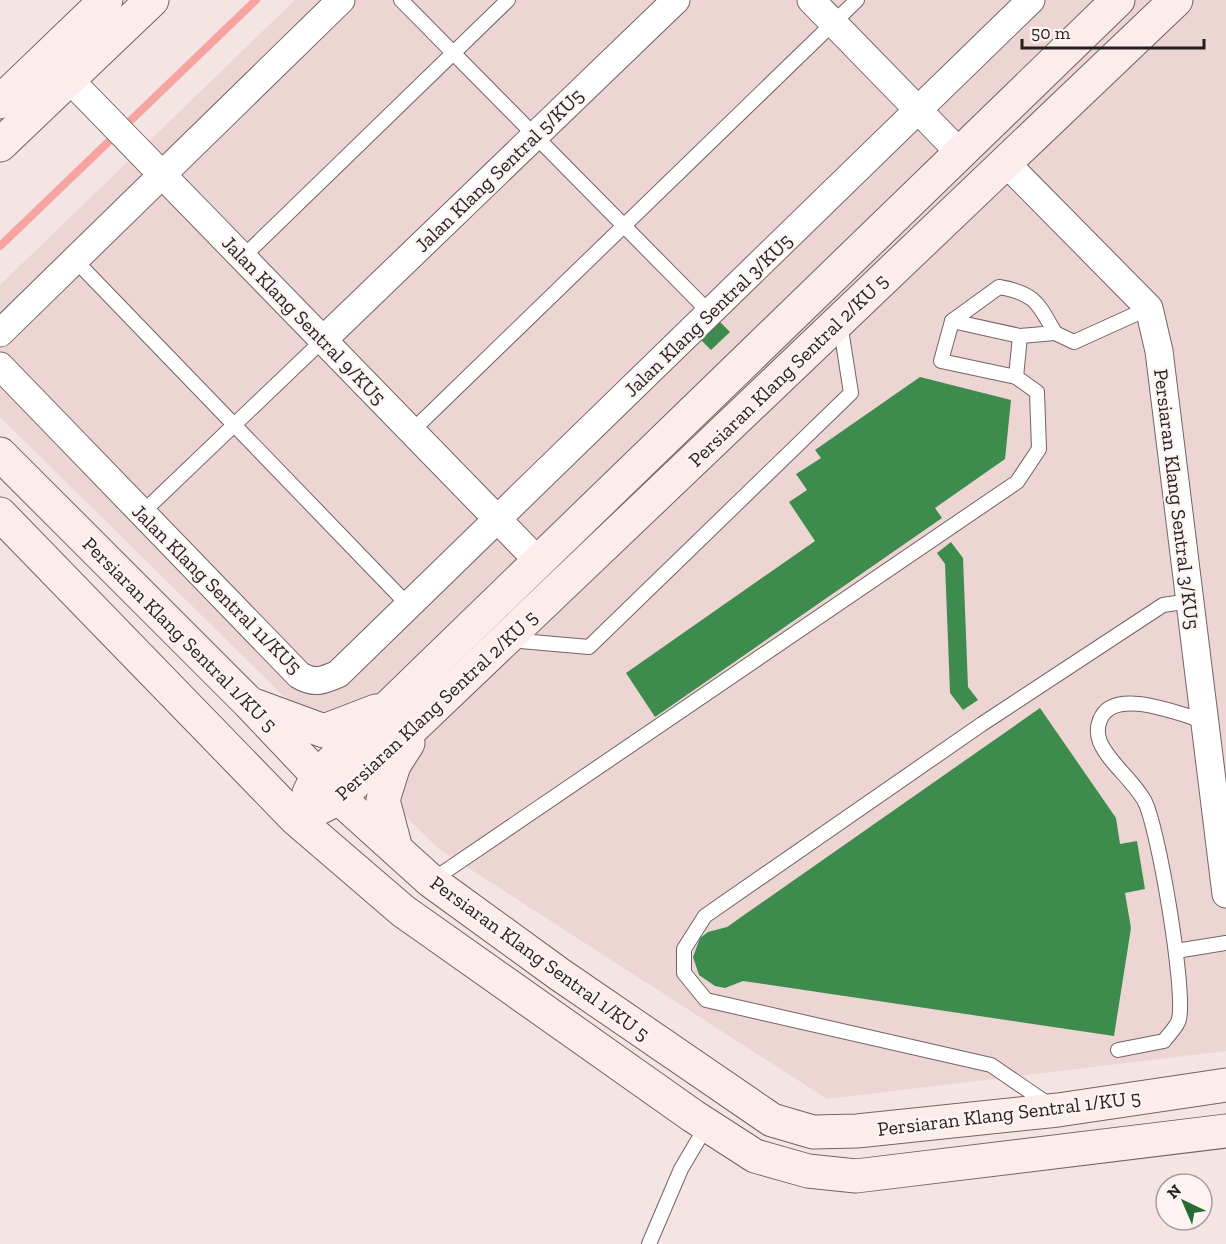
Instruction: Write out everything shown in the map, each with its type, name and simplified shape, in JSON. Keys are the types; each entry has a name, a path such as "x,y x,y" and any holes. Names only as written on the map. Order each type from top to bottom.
{"street":[{"path":"0,102 106,0"},
{"path":"0,145 152,0"},
{"path":"0,333 341,0"},
{"name":"Jalan Klang Sentral 5/KU5","path":"323,339 676,0"},
{"path":"811,0 960,153"},
{"name":"Jalan Klang Sentral 3/KU5","path":"497,519 1031,0"},
{"name":"Persiaran Klang Sentral 2/KU 5","path":"296,819 328,787 392,704 1118,0"},
{"name":"Persiaran Klang Sentral 2/KU 5","path":"328,787 423,719 1176,0"},
{"name":"Jalan Klang Sentral 9/KU5","path":"69,79 539,561"},
{"path":"1005,162 1149,308"},
{"name":"Persiaran Klang Sentral 3/KU5","path":"1149,308 1158,351 1204,721 1217,753 1226,894"},
{"name":"Jalan Klang Sentral 11/KU5","path":"0,366 299,675 311,682 323,681 338,674 497,519"},
{"name":"Persiaran Klang Sentral 1/KU 5","path":"0,454 249,703 328,787 431,881 559,974 772,1120 813,1132 857,1131 1058,1110 1226,1085"},
{"name":"Persiaran Klang Sentral 1/KU 5","path":"0,514 296,819 403,910 707,1125 755,1156 808,1170 856,1176 1226,1131"},
{"path":"249,703 324,731 392,704"},
{"path":"396,849 383,800 394,765 423,719"}],"lane":[{"path":"401,0 710,313"},
{"path":"243,257 508,0"},
{"path":"412,431 857,0"},
{"path":"75,260 409,606"},
{"path":"431,881 1017,482 1039,449 1037,392 1016,377 941,361 952,321 999,287 1021,291 1036,300 1055,333"},
{"path":"952,321 1020,336 1055,333 1074,342 1149,308"},
{"path":"507,640 589,647 851,393 839,321"},
{"path":"1016,377 1020,336"},
{"path":"142,513 323,339"},
{"path":"1058,1110 991,1065 706,1000 684,974 684,949 705,916 944,751 1163,605 1189,595"},
{"path":"1118,1050 1164,1041 1179,1020 1176,951 1154,828 1145,800 1100,743 1097,728 1102,715 1116,705 1133,702 1204,721"},
{"path":"1176,951 1226,943"},
{"path":"649,1244 681,1169 707,1125"}],"shaded area":[{"path":"295,0 1226,0 1226,1051 827,1099 439,849 0,417 0,285"}],"building":[{"path":"718,320 730,332 711,350 699,338"},
{"path":"920,377 1011,400 1005,459 935,508 942,518 655,717 626,673 815,541 789,502 807,490 796,474 821,458 815,450"},
{"path":"951,542 963,558 968,687 978,700 963,710 950,693 945,564 937,553"},
{"path":"1040,708 1116,818 1120,844 1137,841 1145,889 1125,893 1131,928 1114,1036 743,981 725,988 715,986 699,975 693,957 700,938 708,932 727,927"}],"waterway":[{"path":"0,246 256,0"}]}
